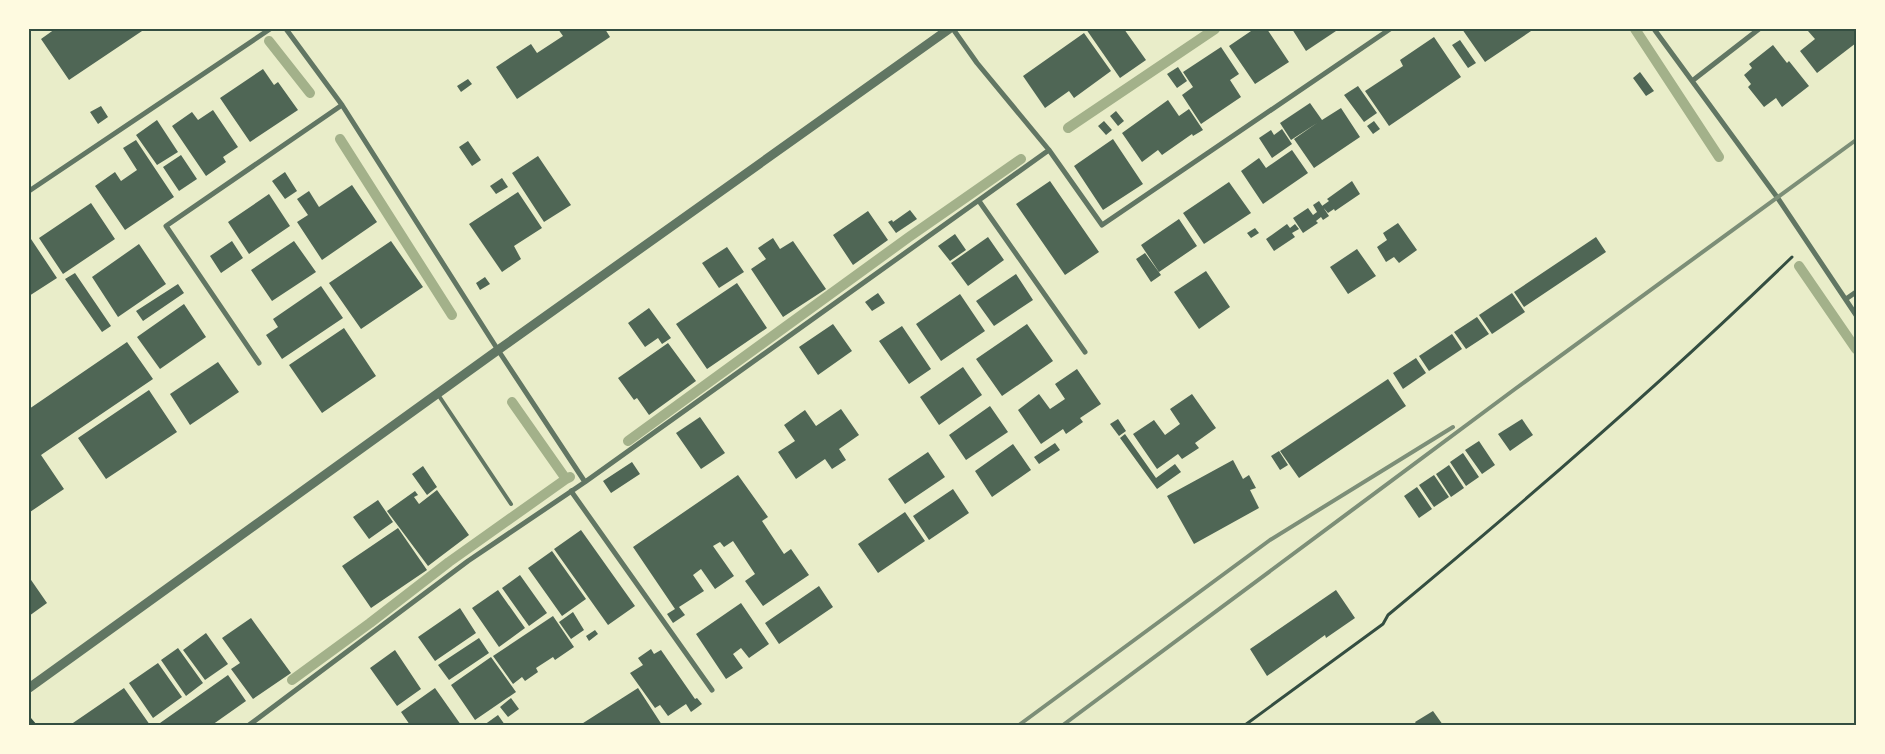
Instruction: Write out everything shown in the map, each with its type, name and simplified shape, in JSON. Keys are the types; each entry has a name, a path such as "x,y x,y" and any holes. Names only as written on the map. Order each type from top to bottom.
{"street":[{"path":"29,191 270,29"},
{"path":"286,29 342,105 498,350 585,482"},
{"path":"29,688 437,393 948,29"},
{"path":"953,29 982,70 1049,150 1102,225 1390,29"},
{"path":"1654,29 1777,197 1856,315"},
{"path":"1692,82 1759,29"},
{"path":"259,363 166,226 342,105"},
{"path":"249,725 468,561 585,482 1049,150"},
{"path":"979,201 1085,352"},
{"path":"1846,300 1856,292"},
{"path":"571,491 712,690"}],"lane":[{"path":"437,393 511,504"}],"path":[{"path":"1245,725 1383,624 1388,615 1588,444 1715,331 1807,242"},
{"path":"29,718 35,725"}],"building":[{"path":"55,29 145,29 69,80 41,39"},
{"path":"558,29 605,29 610,37 517,99 496,67 531,44 537,53 563,36"},
{"path":"1086,29 1124,29 1146,60 1120,78"},
{"path":"1254,29 1267,29 1289,62 1255,84 1229,46"},
{"path":"1292,29 1339,29 1306,51"},
{"path":"1462,29 1534,29 1485,62"},
{"path":"1810,29 1855,29 1856,43 1817,73 1800,51 1815,39 1808,31"},
{"path":"1084,33 1111,71 1074,98 1069,91 1045,108 1023,76"},
{"path":"1434,37 1461,77 1389,126 1365,91 1403,66 1400,60"},
{"path":"1460,40 1476,63 1468,68 1452,45"},
{"path":"1773,45 1809,86 1782,107 1776,98 1764,107 1748,87 1751,84 1744,75 1752,68 1749,64"},
{"path":"1221,47 1239,74 1230,80 1241,97 1201,124 1182,95 1193,87 1183,72"},
{"path":"1178,67 1187,81 1177,88 1167,74"},
{"path":"263,69 274,85 278,82 298,110 250,142 220,98"},
{"path":"1640,72 1654,91 1646,96 1633,78"},
{"path":"468,79 472,84 461,92 457,86"},
{"path":"1358,86 1377,113 1364,122 1344,95"},
{"path":"1168,100 1179,116 1189,109 1203,130 1193,136 1192,134 1162,155 1158,150 1142,162 1122,133"},
{"path":"1310,103 1322,120 1341,108 1360,137 1314,168 1294,139 1317,123 1291,140 1280,123"},
{"path":"101,106 108,117 98,124 90,112"},
{"path":"213,110 238,147 223,157 226,162 206,176 172,126 192,112 198,120"},
{"path":"1116,111 1124,121 1118,126 1110,116"},
{"path":"157,120 178,152 157,165 136,135"},
{"path":"1104,121 1112,130 1106,135 1098,126"},
{"path":"1374,121 1380,129 1373,134 1367,126"},
{"path":"1282,129 1292,144 1272,158 1259,138 1271,130 1274,135"},
{"path":"1113,139 1143,184 1103,210 1074,166"},
{"path":"136,140 174,197 125,230 95,186 115,172 121,181 137,170 123,148"},
{"path":"468,141 481,160 472,166 459,147"},
{"path":"1292,150 1308,173 1263,204 1241,171 1259,158 1266,168"},
{"path":"181,155 197,179 179,191 163,167"},
{"path":"538,156 571,205 544,222 512,173"},
{"path":"285,172 297,191 285,199 272,181"},
{"path":"502,178 508,187 496,194 490,186"},
{"path":"1050,181 1099,252 1065,275 1016,204"},
{"path":"1352,181 1360,194 1335,211 1334,209 1328,213 1322,206 1329,201 1327,199"},
{"path":"1229,182 1251,213 1204,244 1183,213"},
{"path":"352,185 377,222 322,260 297,222 308,215 297,199 309,191 319,207"},
{"path":"518,192 542,228 514,246 521,259 502,272 469,224"},
{"path":"269,194 290,226 249,254 228,222"},
{"path":"1319,201 1329,216 1323,220 1321,217 1316,221 1318,223 1303,233 1293,218 1308,208 1313,215 1317,212 1313,205"},
{"path":"91,203 115,239 63,274 39,238"},
{"path":"910,210 917,219 896,233 888,222 892,220 893,222"},
{"path":"868,211 888,240 853,265 833,235"},
{"path":"1179,219 1197,246 1159,272 1141,245"},
{"path":"1398,223 1417,250 1399,263 1394,257 1386,262 1377,247 1387,240 1383,233"},
{"path":"1287,224 1290,228 1295,224 1299,229 1292,233 1295,237 1274,251 1266,239"},
{"path":"1255,228 1259,233 1251,238 1247,233"},
{"path":"955,234 966,250 950,261 938,246"},
{"path":"29,236 57,278 29,296"},
{"path":"988,237 1004,260 968,286 951,263"},
{"path":"1596,237 1606,252 1524,307 1514,292"},
{"path":"773,238 780,249 793,241 826,289 783,317 751,269 766,259 758,248"},
{"path":"232,241 243,258 221,273 210,256"},
{"path":"294,241 316,272 272,301 251,270"},
{"path":"391,241 423,287 361,329 329,283"},
{"path":"139,244 166,284 118,317 92,277"},
{"path":"727,247 744,272 719,288 702,263"},
{"path":"1357,249 1376,276 1348,294 1330,267"},
{"path":"1145,253 1161,275 1151,282 1136,259"},
{"path":"1206,271 1230,307 1199,329 1174,292"},
{"path":"75,273 111,326 102,332 65,279"},
{"path":"1016,274 1033,300 994,326 976,301"},
{"path":"485,277 490,284 480,290 476,283"},
{"path":"737,283 767,328 707,369 676,324"},
{"path":"178,284 184,293 143,321 136,311"},
{"path":"321,286 343,318 282,359 266,335 278,327 273,319"},
{"path":"878,293 885,303 872,311 865,302"},
{"path":"1512,293 1525,312 1492,334 1479,315"},
{"path":"960,294 985,331 941,361 916,324"},
{"path":"184,304 206,337 160,369 137,337"},
{"path":"649,308 671,338 662,344 658,338 645,347 628,323"},
{"path":"1477,317 1489,334 1466,349 1454,332"},
{"path":"833,324 852,351 818,375 799,347"},
{"path":"1027,324 1053,361 1002,396 976,359"},
{"path":"902,326 931,369 909,384 879,341"},
{"path":"344,328 376,376 322,413 289,365"},
{"path":"1452,334 1462,349 1429,371 1419,356"},
{"path":"127,342 153,379 41,455 64,489 30,512 29,409"},
{"path":"668,343 696,381 649,415 637,398 634,400 618,378"},
{"path":"1416,358 1426,373 1403,389 1393,373"},
{"path":"218,362 239,392 190,425 170,394"},
{"path":"963,367 982,395 939,425 920,397"},
{"path":"1077,369 1101,404 1080,418 1083,422 1066,434 1063,429 1041,444 1018,410 1039,394 1050,409 1065,399 1055,384"},
{"path":"1388,379 1406,406 1299,478 1280,451"},
{"path":"149,390 177,432 106,479 78,438"},
{"path":"1192,394 1216,428 1195,443 1199,448 1182,459 1178,454 1157,469 1133,434 1154,420 1165,435 1180,424 1170,409"},
{"path":"990,406 1008,432 966,460 949,435"},
{"path":"841,409 859,435 839,449 846,460 832,469 825,459 796,479 778,452 795,441 784,425 805,410 816,426"},
{"path":"700,417 725,453 701,469 676,433"},
{"path":"1118,419 1126,431 1119,436 1110,424"},
{"path":"1522,419 1533,435 1510,451 1498,434"},
{"path":"1125,434 1156,478 1175,464 1181,472 1157,489 1120,438"},
{"path":"1479,441 1495,465 1482,474 1465,450"},
{"path":"1055,443 1060,450 1039,464 1034,457"},
{"path":"1013,444 1031,470 992,497 975,471"},
{"path":"1279,451 1288,465 1280,470 1271,456"},
{"path":"928,452 945,477 905,504 888,479"},
{"path":"1463,453 1479,477 1466,486 1450,462"},
{"path":"1233,460 1243,479 1249,475 1256,488 1250,490 1259,508 1194,544 1167,496"},
{"path":"632,462 640,474 611,493 603,481"},
{"path":"1449,465 1464,488 1451,497 1436,474"},
{"path":"423,466 437,487 427,495 412,474"},
{"path":"738,475 768,517 762,521 784,554 791,549 809,575 763,606 745,581 755,574 733,541 724,547 720,542 713,546 734,576 715,589 701,569 693,575 704,591 679,607 685,615 673,623 667,614 675,609 633,547"},
{"path":"1434,475 1449,497 1434,507 1419,485"},
{"path":"1417,487 1432,509 1419,518 1404,496"},
{"path":"953,489 969,513 929,540 913,516"},
{"path":"437,490 469,535 428,566 387,511 415,491 418,495 414,497 419,504"},
{"path":"378,500 393,522 369,539 353,517"},
{"path":"905,512 925,541 878,573 858,544"},
{"path":"398,528 427,570 371,608 342,566"},
{"path":"581,530 635,606 608,625 554,549"},
{"path":"552,551 586,599 562,616 528,568"},
{"path":"520,575 547,613 529,626 502,588"},
{"path":"29,577 47,603 29,616"},
{"path":"819,586 833,607 779,644 765,623"},
{"path":"498,590 525,628 499,647 472,608"},
{"path":"1336,590 1355,618 1326,638 1325,635 1267,676 1250,649"},
{"path":"741,603 769,644 749,658 741,648 733,654 743,668 726,679 696,634"},
{"path":"460,608 476,633 435,661 418,637"},
{"path":"573,612 584,630 571,639 559,622"},
{"path":"553,616 574,647 555,660 553,657 536,668 538,672 525,681 522,677 513,684 493,656"},
{"path":"251,618 291,673 253,699 231,669 240,663 222,638"},
{"path":"595,630 598,634 589,641 586,636"},
{"path":"206,633 228,664 205,680 183,650"},
{"path":"479,638 489,653 449,680 438,665"},
{"path":"178,648 203,683 186,696 161,660"},
{"path":"651,649 654,654 661,650 695,699 697,698 702,704 691,712 686,704 668,716 660,705 655,708 630,673 643,665 638,658"},
{"path":"395,650 421,689 397,706 370,668"},
{"path":"491,657 516,692 475,720 451,685"},
{"path":"158,663 182,697 153,718 129,683"},
{"path":"228,675 246,701 212,725 162,725 160,723"},
{"path":"124,688 150,725 70,725"},
{"path":"435,688 461,725 410,725 401,712"},
{"path":"638,688 662,725 580,725"},
{"path":"511,698 519,709 508,717 500,707"},
{"path":"1433,711 1443,725 1417,725 1415,722"},
{"path":"498,715 505,725 484,725"}],"waterway":[{"path":"1068,128 1215,29"},
{"path":"1635,29 1719,157"},
{"path":"269,41 310,93"},
{"path":"340,139 452,315"},
{"path":"628,441 909,237 1021,159"},
{"path":"1799,266 1856,349"},
{"path":"512,402 566,479 570,477"},
{"path":"292,680 449,562 566,479"}],"railway":[{"path":"1063,725 1515,389 1856,140"},
{"path":"1019,725 1270,540 1453,427"}]}
